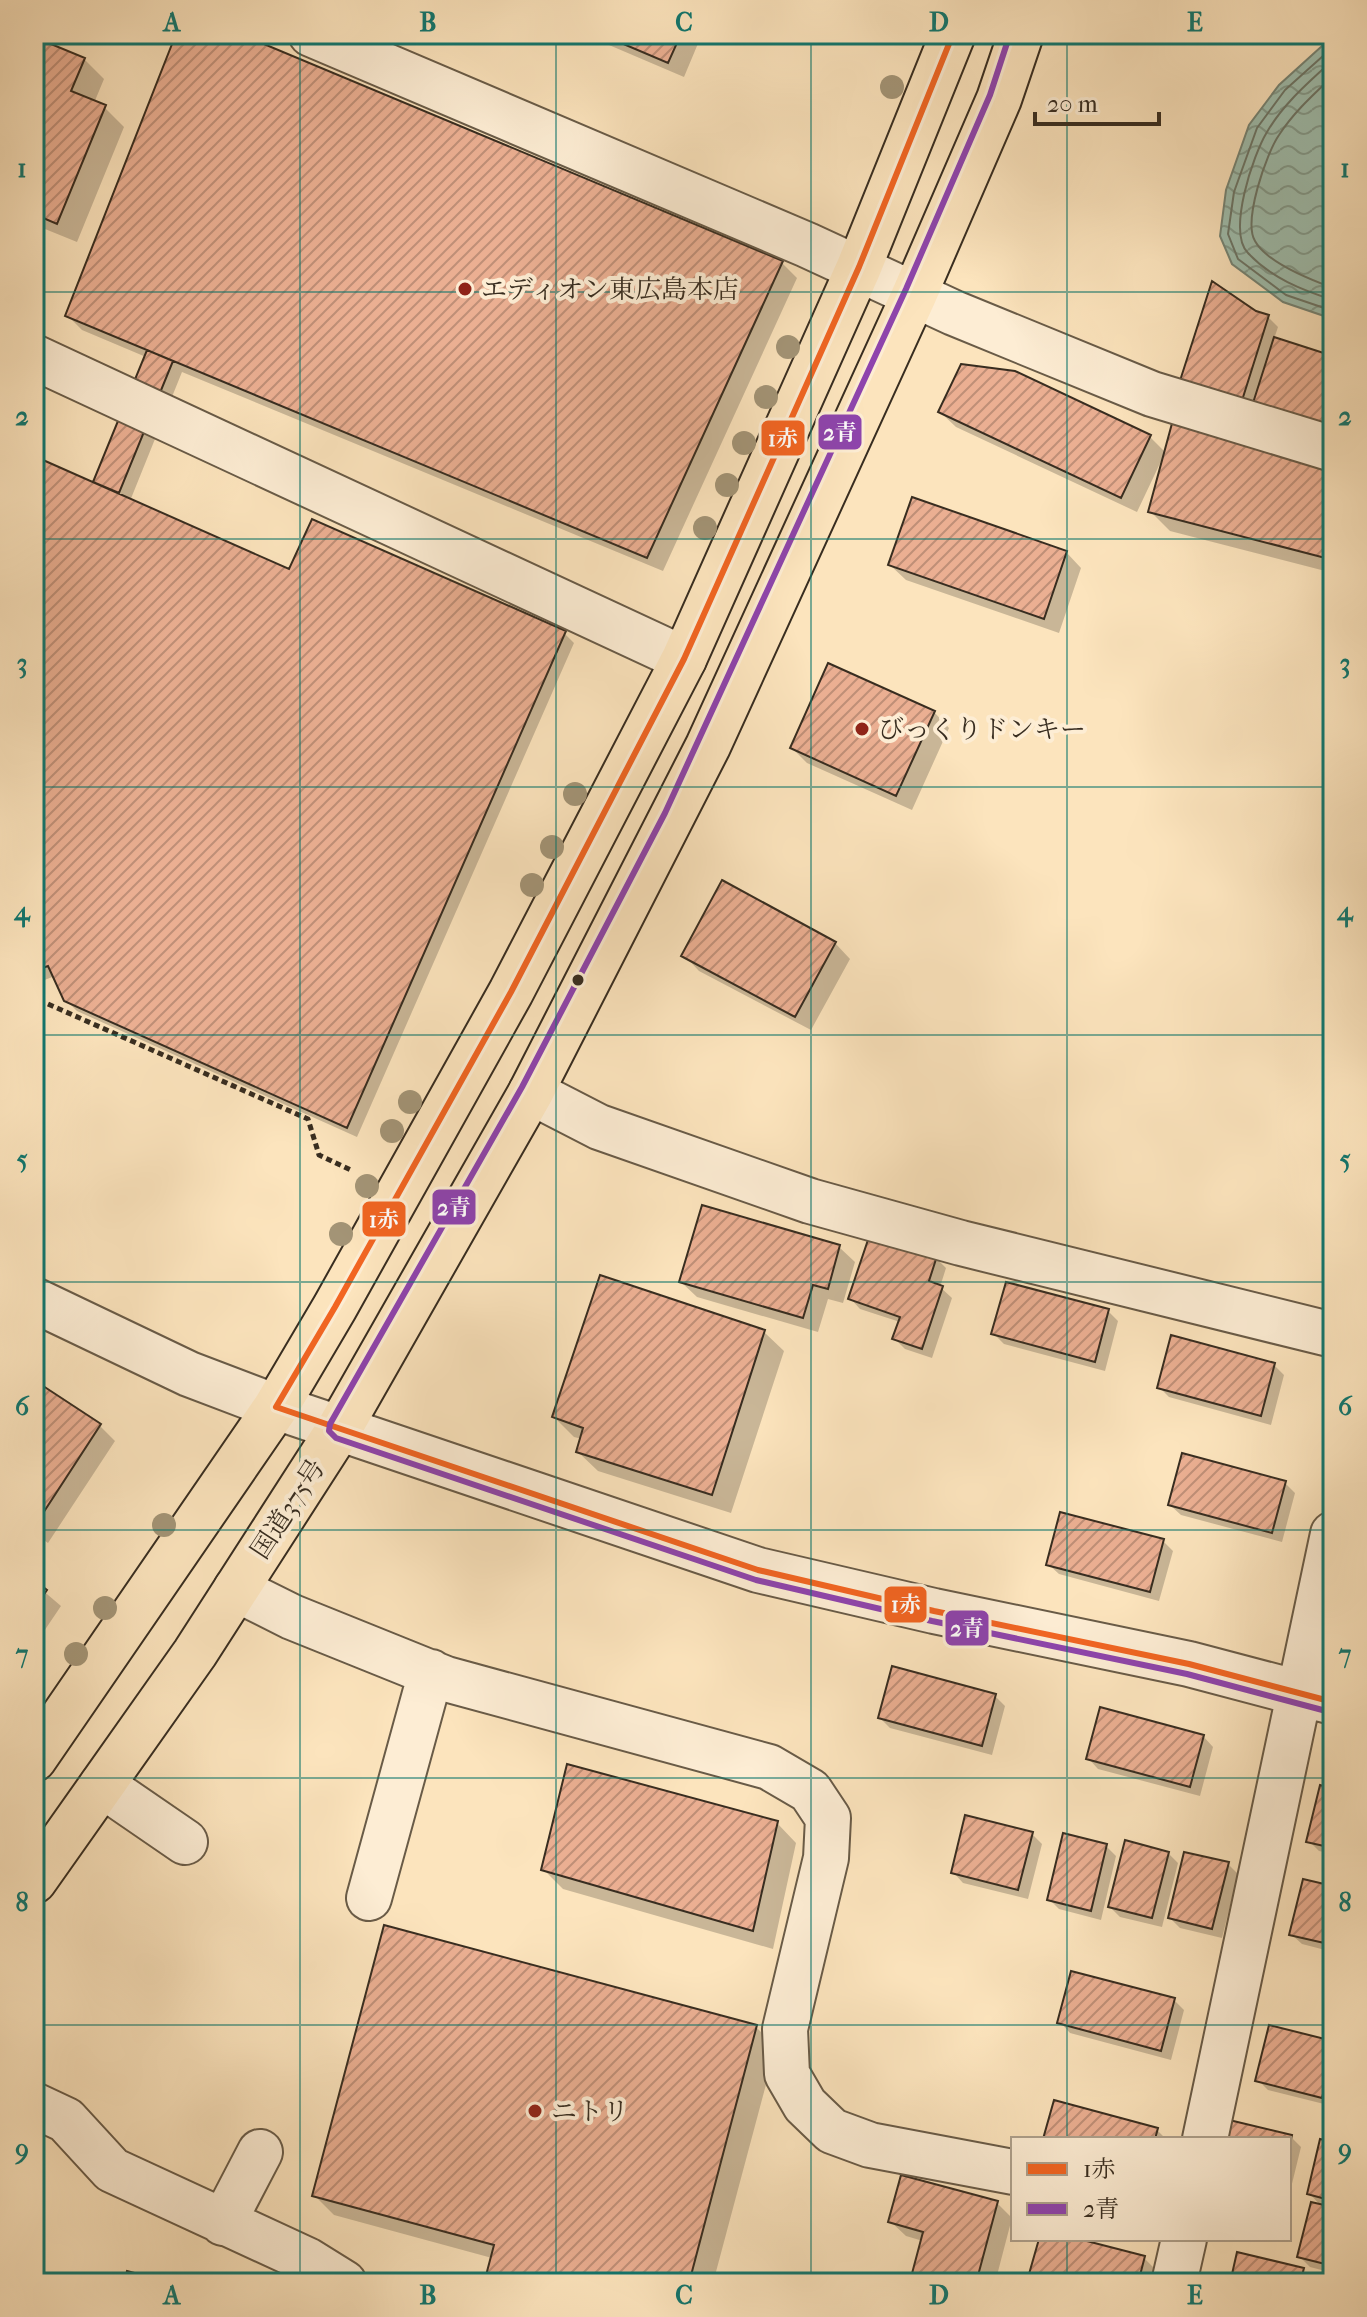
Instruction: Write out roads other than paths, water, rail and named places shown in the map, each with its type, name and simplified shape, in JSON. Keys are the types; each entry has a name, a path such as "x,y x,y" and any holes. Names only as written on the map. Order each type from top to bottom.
{"highway":[{"path":"34,1759 276,1407 511,992 684,659 859,267 953,34"},
{"name":"国道375号","path":"34,1881 195,1653 339,1429 531,1092 708,746 915,293 999,99 1021,34"}],"street":[{"path":"311,34 859,267 954,313 1152,394 1333,449"},
{"path":"34,357 684,659"},
{"path":"531,1092 599,1127 810,1201 961,1243 1333,1335"},
{"path":"34,1300 189,1374 276,1407 758,1570 934,1611 1189,1664 1316,1697"},
{"path":"1206,2137 1316,1697 1333,1534"},
{"path":"236,1589 292,1617 446,1679 769,1767 810,1791 828,1818 826,1858 785,2029 787,2074 805,2105 832,2131 870,2145 1011,2172"},
{"path":"369,1898 431,1672"},
{"path":"102,1785 185,1842"},
{"path":"34,2105 66,2120 112,2170 307,2260 344,2283"},
{"path":"223,2223 260,2152"},
{"path":"1174,2283 1184,2241"}],"water":[{"path":"1333,36 1333,319 1283,302 1232,264 1220,236 1226,190 1249,125 1279,85"}],"place":[{"name":"エディオン東広島本店","path":"465,289"},
{"name":"びっくりドンキー","path":"862,729"},
{"name":"ニトリ","path":"535,2111"}]}
